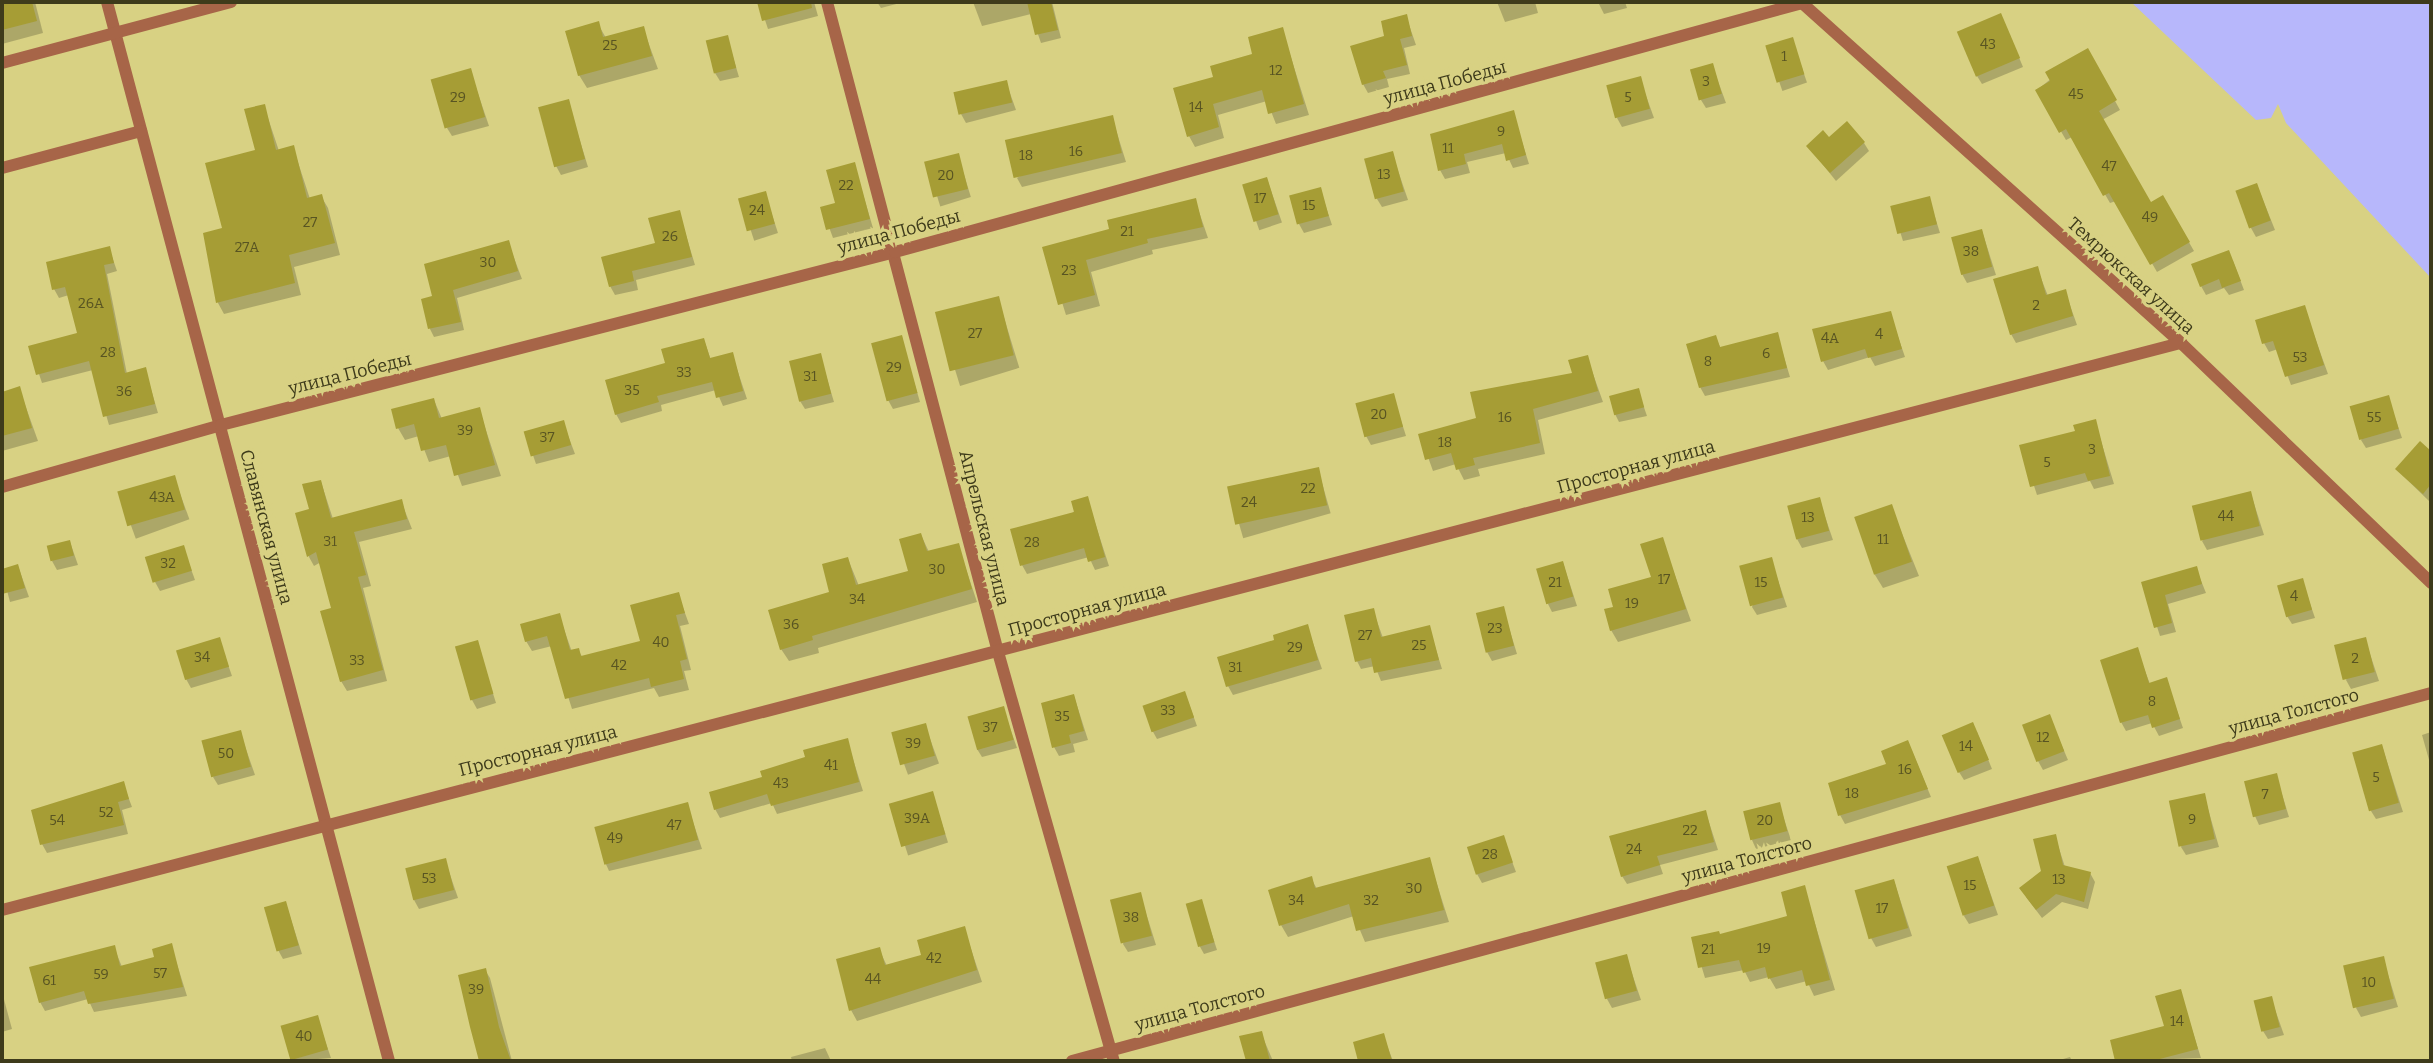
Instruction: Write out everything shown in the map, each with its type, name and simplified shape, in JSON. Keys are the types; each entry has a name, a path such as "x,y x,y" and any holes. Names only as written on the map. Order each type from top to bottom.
{"street":[{"name":"Славянская улица","path":"107,2 389,1061"},
{"path":"2,63 231,2"},
{"name":"Апрельская улица","path":"827,2 895,252 998,652 1113,1056"},
{"name":"улица Победы","path":"2,487 221,425 895,252 1802,2"},
{"name":"Темрюкская улица","path":"1802,2 2181,343 2431,583"},
{"path":"2,168 141,131"},
{"name":"Просторная улица","path":"2,910 324,824 998,652 2181,343"},
{"name":"улица Толстого","path":"1072,1061 1113,1056 2431,692"}],"shaded area":[{"path":"2131,2 2431,2 2431,278 2286,123 2278,104 2271,118 2256,120"}],"building":[{"path":"2,2 32,2 37,21 2,30"},
{"path":"757,2 811,2 812,8 762,21"},
{"path":"1027,2 1051,2 1058,30 1035,35"},
{"path":"2001,13 2020,58 1976,77 1957,32"},
{"path":"1407,14 1412,36 1400,39 1407,65 1383,71 1386,78 1362,85 1350,46 1384,36 1381,21"},
{"path":"599,21 603,37 644,26 652,56 578,76 565,31"},
{"path":"1283,27 1304,104 1268,114 1262,90 1213,104 1219,127 1187,137 1173,88 1213,77 1210,66 1252,54 1248,37"},
{"path":"728,35 736,68 714,74 706,41"},
{"path":"1793,37 1804,74 1777,83 1765,45"},
{"path":"2088,48 2117,100 2099,111 2151,202 2163,195 2190,242 2150,265 2109,193 2103,196 2066,129 2059,133 2035,90 2050,81 2045,72"},
{"path":"1713,63 1722,94 1699,100 1690,70"},
{"path":"471,68 485,117 445,129 431,80"},
{"path":"1641,76 1650,109 1615,118 1606,85"},
{"path":"1007,80 1012,102 959,115 953,92"},
{"path":"569,99 585,159 554,167 538,107"},
{"path":"265,104 276,150 294,145 307,198 322,194 335,243 289,255 295,283 216,303 203,233 222,228 205,163 255,150 244,109"},
{"path":"1514,110 1526,155 1506,161 1502,144 1464,154 1466,164 1438,171 1430,134"},
{"path":"1113,115 1122,153 1014,178 1005,140"},
{"path":"1847,121 1865,142 1830,173 1806,146 1823,130 1829,137"},
{"path":"1393,151 1404,192 1375,199 1364,159"},
{"path":"959,153 968,189 933,198 924,162"},
{"path":"855,162 870,219 826,230 820,207 835,203 826,170"},
{"path":"1267,177 1278,214 1254,222 1242,185"},
{"path":"2257,183 2271,221 2249,228 2235,191"},
{"path":"1321,187 1329,216 1297,225 1289,196"},
{"path":"766,191 775,224 747,231 738,199"},
{"path":"1930,196 1937,224 1897,234 1890,206"},
{"path":"1196,198 1203,227 1147,239 1148,243 1086,260 1095,295 1058,305 1042,247 1109,229 1107,220"},
{"path":"680,210 692,257 632,271 634,281 609,287 601,257 655,243 648,218"},
{"path":"1982,229 1992,267 1961,275 1951,237"},
{"path":"509,240 518,271 453,290 461,322 428,329 421,299 432,296 424,264"},
{"path":"110,246 114,263 104,265 125,373 146,367 155,404 103,417 89,361 36,375 28,346 77,333 65,287 52,290 46,262"},
{"path":"2229,250 2241,281 2222,288 2219,279 2200,287 2191,264"},
{"path":"2038,266 2046,295 2066,289 2073,316 2010,335 1993,279"},
{"path":"999,296 1014,355 950,371 935,312"},
{"path":"2305,305 2324,365 2285,377 2273,341 2262,344 2255,320"},
{"path":"1891,311 1902,349 1868,358 1865,349 1821,362 1812,329"},
{"path":"1778,332 1787,368 1699,388 1686,344 1716,335 1720,347"},
{"path":"902,335 918,393 887,401 871,343"},
{"path":"704,338 710,358 733,352 743,391 716,398 712,382 657,396 659,402 615,415 605,380 665,363 661,349"},
{"path":"821,353 831,394 799,402 789,361"},
{"path":"1588,355 1598,391 1533,409 1540,443 1473,458 1475,465 1456,470 1451,453 1425,460 1418,434 1476,418 1470,392 1572,373 1568,360"},
{"path":"20,386 32,428 2,436 2,392"},
{"path":"1639,388 1644,407 1614,415 1609,396"},
{"path":"1394,393 1403,427 1364,437 1355,403"},
{"path":"2389,395 2399,429 2359,440 2350,406"},
{"path":"434,398 439,418 480,407 495,465 454,476 446,445 421,451 414,424 396,429 391,409"},
{"path":"2096,419 2110,476 2088,481 2085,473 2030,487 2019,445 2075,431 2073,425"},
{"path":"564,420 571,445 531,457 524,432"},
{"path":"2420,441 2431,451 2431,484 2423,494 2395,469"},
{"path":"1319,467 1327,505 1235,525 1227,487"},
{"path":"175,475 185,510 127,526 117,492"},
{"path":"321,480 331,518 402,499 407,519 354,532 366,575 358,577 383,670 340,682 320,611 331,608 316,552 307,557 295,513 309,509 302,484"},
{"path":"2251,491 2260,526 2201,541 2192,506"},
{"path":"1088,496 1105,557 1088,562 1084,548 1020,566 1010,529 1074,512 1071,501"},
{"path":"1820,497 1829,531 1796,540 1787,506"},
{"path":"1892,504 1912,562 1874,575 1854,517"},
{"path":"921,533 927,551 959,543 972,589 812,636 813,640 780,650 768,610 829,592 822,564 848,557 856,585 908,571 899,539"},
{"path":"1663,537 1686,609 1610,631 1604,609 1613,607 1608,589 1651,577 1640,544"},
{"path":"70,540 74,556 51,561 47,546"},
{"path":"184,545 192,571 153,583 145,557"},
{"path":"1772,557 1783,598 1750,606 1739,566"},
{"path":"1563,561 1573,597 1546,604 1536,569"},
{"path":"18,564 25,588 2,594 2,569"},
{"path":"2197,566 2202,584 2165,595 2172,623 2154,628 2141,582"},
{"path":"2303,578 2312,610 2286,617 2277,585"},
{"path":"679,592 685,613 676,615 687,659 680,661 684,679 651,687 649,678 565,699 547,636 525,642 520,624 560,613 570,650 579,648 581,656 640,641 630,605"},
{"path":"1504,606 1514,646 1486,653 1476,613"},
{"path":"1374,608 1381,637 1430,625 1439,660 1374,673 1371,658 1355,662 1344,615"},
{"path":"1308,624 1318,660 1226,687 1217,657 1274,640 1273,635"},
{"path":"220,637 229,667 185,680 176,650"},
{"path":"2366,637 2375,672 2343,680 2334,645"},
{"path":"478,640 493,694 470,700 455,647"},
{"path":"2138,647 2149,683 2167,677 2180,719 2152,728 2148,715 2120,723 2100,660"},
{"path":"1185,691 1194,717 1152,732 1142,706"},
{"path":"1074,694 1084,731 1069,735 1071,743 1052,748 1041,703"},
{"path":"1004,706 1014,740 977,750 967,716"},
{"path":"2050,714 2064,751 2036,762 2022,725"},
{"path":"1973,722 1989,760 1958,773 1942,735"},
{"path":"926,723 935,756 900,765 891,732"},
{"path":"241,730 251,767 211,777 201,741"},
{"path":"848,738 859,782 771,806 767,794 714,810 709,792 762,777 760,771 805,757 803,750"},
{"path":"1908,740 1928,789 1838,816 1828,783 1886,764 1881,751"},
{"path":"2382,744 2399,803 2369,811 2352,753"},
{"path":"2277,773 2286,809 2253,817 2244,781"},
{"path":"124,781 129,799 118,802 124,825 40,845 31,810"},
{"path":"933,791 945,834 901,847 889,804"},
{"path":"2205,793 2215,839 2179,847 2169,801"},
{"path":"688,802 698,840 604,865 594,827"},
{"path":"1780,802 1787,831 1750,840 1743,811"},
{"path":"1706,810 1714,842 1657,856 1660,865 1621,877 1609,836"},
{"path":"2056,834 2063,865 2091,872 2084,902 2056,894 2036,910 2019,888 2041,871 2033,839"},
{"path":"1504,835 1513,863 1476,875 1467,847"},
{"path":"1978,856 1994,905 1963,916 1947,866"},
{"path":"1430,857 1444,910 1356,931 1349,904 1279,926 1268,890 1312,876 1315,888"},
{"path":"446,858 454,890 413,900 405,868"},
{"path":"1894,879 1908,928 1869,939 1855,890"},
{"path":"1805,885 1830,980 1806,986 1802,970 1768,979 1765,967 1743,973 1739,960 1698,968 1691,937 1719,931 1720,934 1787,916 1781,892"},
{"path":"1141,892 1152,936 1121,943 1110,900"},
{"path":"1202,899 1214,942 1198,947 1186,904"},
{"path":"286,901 299,945 277,952 264,907"},
{"path":"965,926 977,970 849,1011 836,959 880,947 885,965 921,955 917,940"},
{"path":"172,943 183,987 88,1004 84,991 39,1003 29,967 115,945 120,966 154,957 152,949"},
{"path":"1627,954 1637,991 1605,999 1595,963"},
{"path":"2384,956 2394,999 2353,1008 2343,965"},
{"path":"486,968 499,1027 511,1061 479,1061 458,975"},
{"path":"2181,989 2198,1049 2152,1061 2115,1061 2110,1040 2164,1026 2155,996"},
{"path":"2272,996 2280,1027 2261,1032 2254,1001"},
{"path":"318,1015 328,1050 290,1060 281,1026"},
{"path":"1262,1031 1270,1061 1246,1061 1239,1036"},
{"path":"1384,1033 1392,1061 1358,1061 1353,1042"}]}
